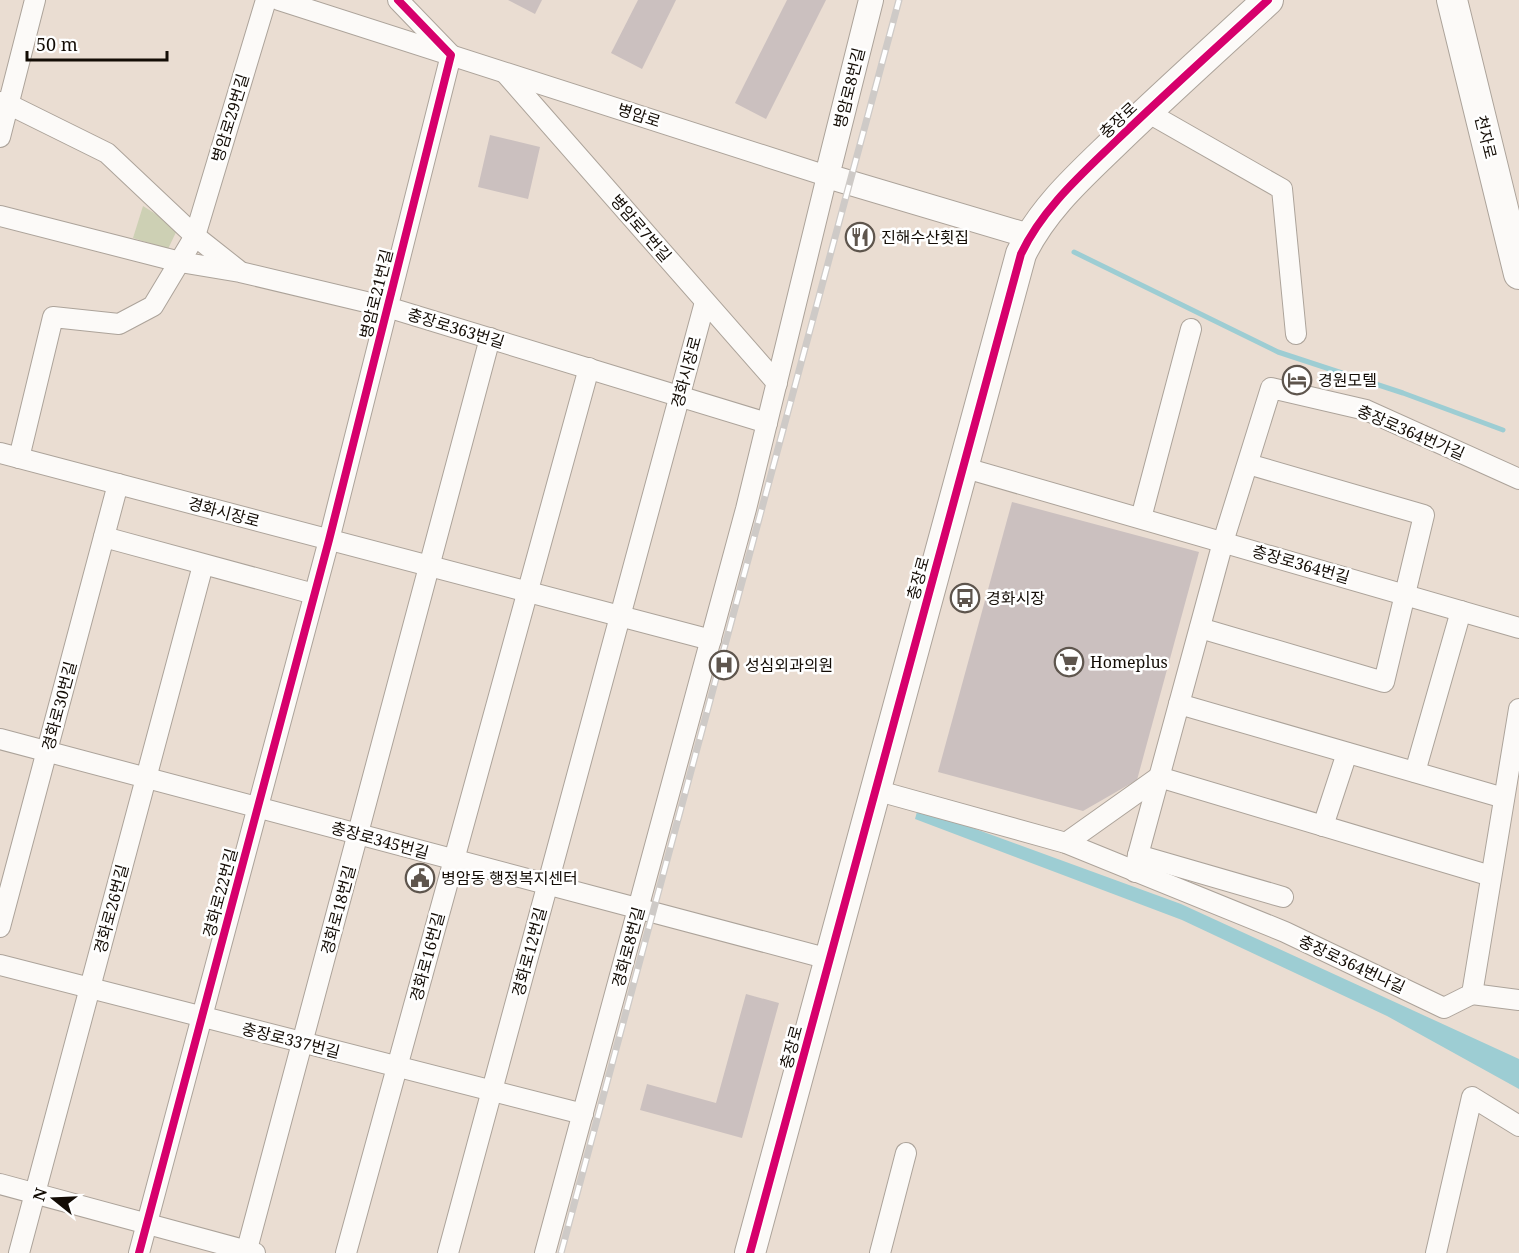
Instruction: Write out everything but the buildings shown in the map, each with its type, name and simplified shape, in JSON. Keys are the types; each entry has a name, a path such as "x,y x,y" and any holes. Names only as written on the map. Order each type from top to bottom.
{"main road":[{"name":"충장로","path":"750,1253 1011,283 1021,254 1029,236 1042,218 1077,178 1268,0"},
{"name":"천자로","path":"1453,3 1519,274"}],"street":[{"path":"0,136 4,103 35,0"},
{"name":"병암로29번길","path":"195,236 266,0"},
{"name":"병암로","path":"279,0 827,176"},
{"name":"병암로","path":"398,0 451,55"},
{"name":"병암로8번길","path":"827,176 871,0"},
{"name":"병암로21번길","path":"329,540 451,55"},
{"name":"병암로7번길","path":"505,73 777,383"},
{"path":"4,103 107,153 195,236 240,272"},
{"path":"1147,112 1282,189 1296,334"},
{"path":"711,640 827,176 1029,236"},
{"name":"충장로363번길","path":"0,216 180,262 240,272 387,307 767,423"},
{"path":"19,458 53,317 119,324 153,306 195,236"},
{"name":"경화시장로","path":"619,616 705,302"},
{"path":"1141,518 1191,329"},
{"path":"429,566 490,338"},
{"path":"526,592 589,368"},
{"name":"충장로364번가길","path":"1223,542 1271,388 1366,410 1519,479"},
{"name":"경화시장로","path":"0,453 711,640"},
{"path":"1200,628 1384,682 1424,515 1248,464"},
{"name":"충장로364번길","path":"962,467 1519,628"},
{"name":"경화로30번길","path":"0,927 118,484"},
{"path":"104,537 314,594"},
{"name":"경화로22번길","path":"139,1253 329,540"},
{"path":"1136,864 1223,542"},
{"name":"경화로26번길","path":"19,1253 203,565"},
{"name":"경화로18번길","path":"249,1252 302,1042 429,566"},
{"name":"경화로16번길","path":"346,1253 526,592"},
{"path":"1415,772 1461,611"},
{"name":"경화로12번길","path":"448,1253 619,616"},
{"name":"경화로8번길","path":"545,1253 711,640"},
{"path":"1179,704 1504,798"},
{"path":"1519,709 1472,994 1519,1000"},
{"name":"충장로345번길","path":"0,739 829,959"},
{"path":"1323,826 1347,753"},
{"path":"1066,843 1159,777"},
{"path":"1159,777 1491,876"},
{"path":"875,790 1136,864 1283,897"},
{"name":"충장로364번나길","path":"1136,864 1444,1008 1472,994"},
{"name":"충장로337번길","path":"0,965 583,1114"},
{"path":"1436,1253 1473,1097 1519,1126"},
{"path":"880,1253 906,1153"},
{"path":"0,1184 249,1252"}],"green space":[{"path":"143,206 178,228 168,249 133,238"}],"water":[{"path":"918,808 1181,904 1519,1059 1519,1089 1387,1016 1182,920 915,819"}],"waterway":[{"path":"1074,252 1278,352 1403,393 1503,430"}],"railway":[{"path":"561,1253 899,0"}],"cycle path":[{"path":"139,1253 329,540 451,55 398,0"},
{"path":"750,1253 1021,254 1040,222 1077,179 1268,0"}],"place":[{"name":"진해수산횟집","path":"860,237"},
{"name":"경원모텔","path":"1297,380"},
{"name":"경화시장","path":"965,598"},
{"name":"Homeplus","path":"1069,662"},
{"name":"성심외과의원","path":"724,665"},
{"name":"병암동 행정복지센터","path":"420,878"}]}
